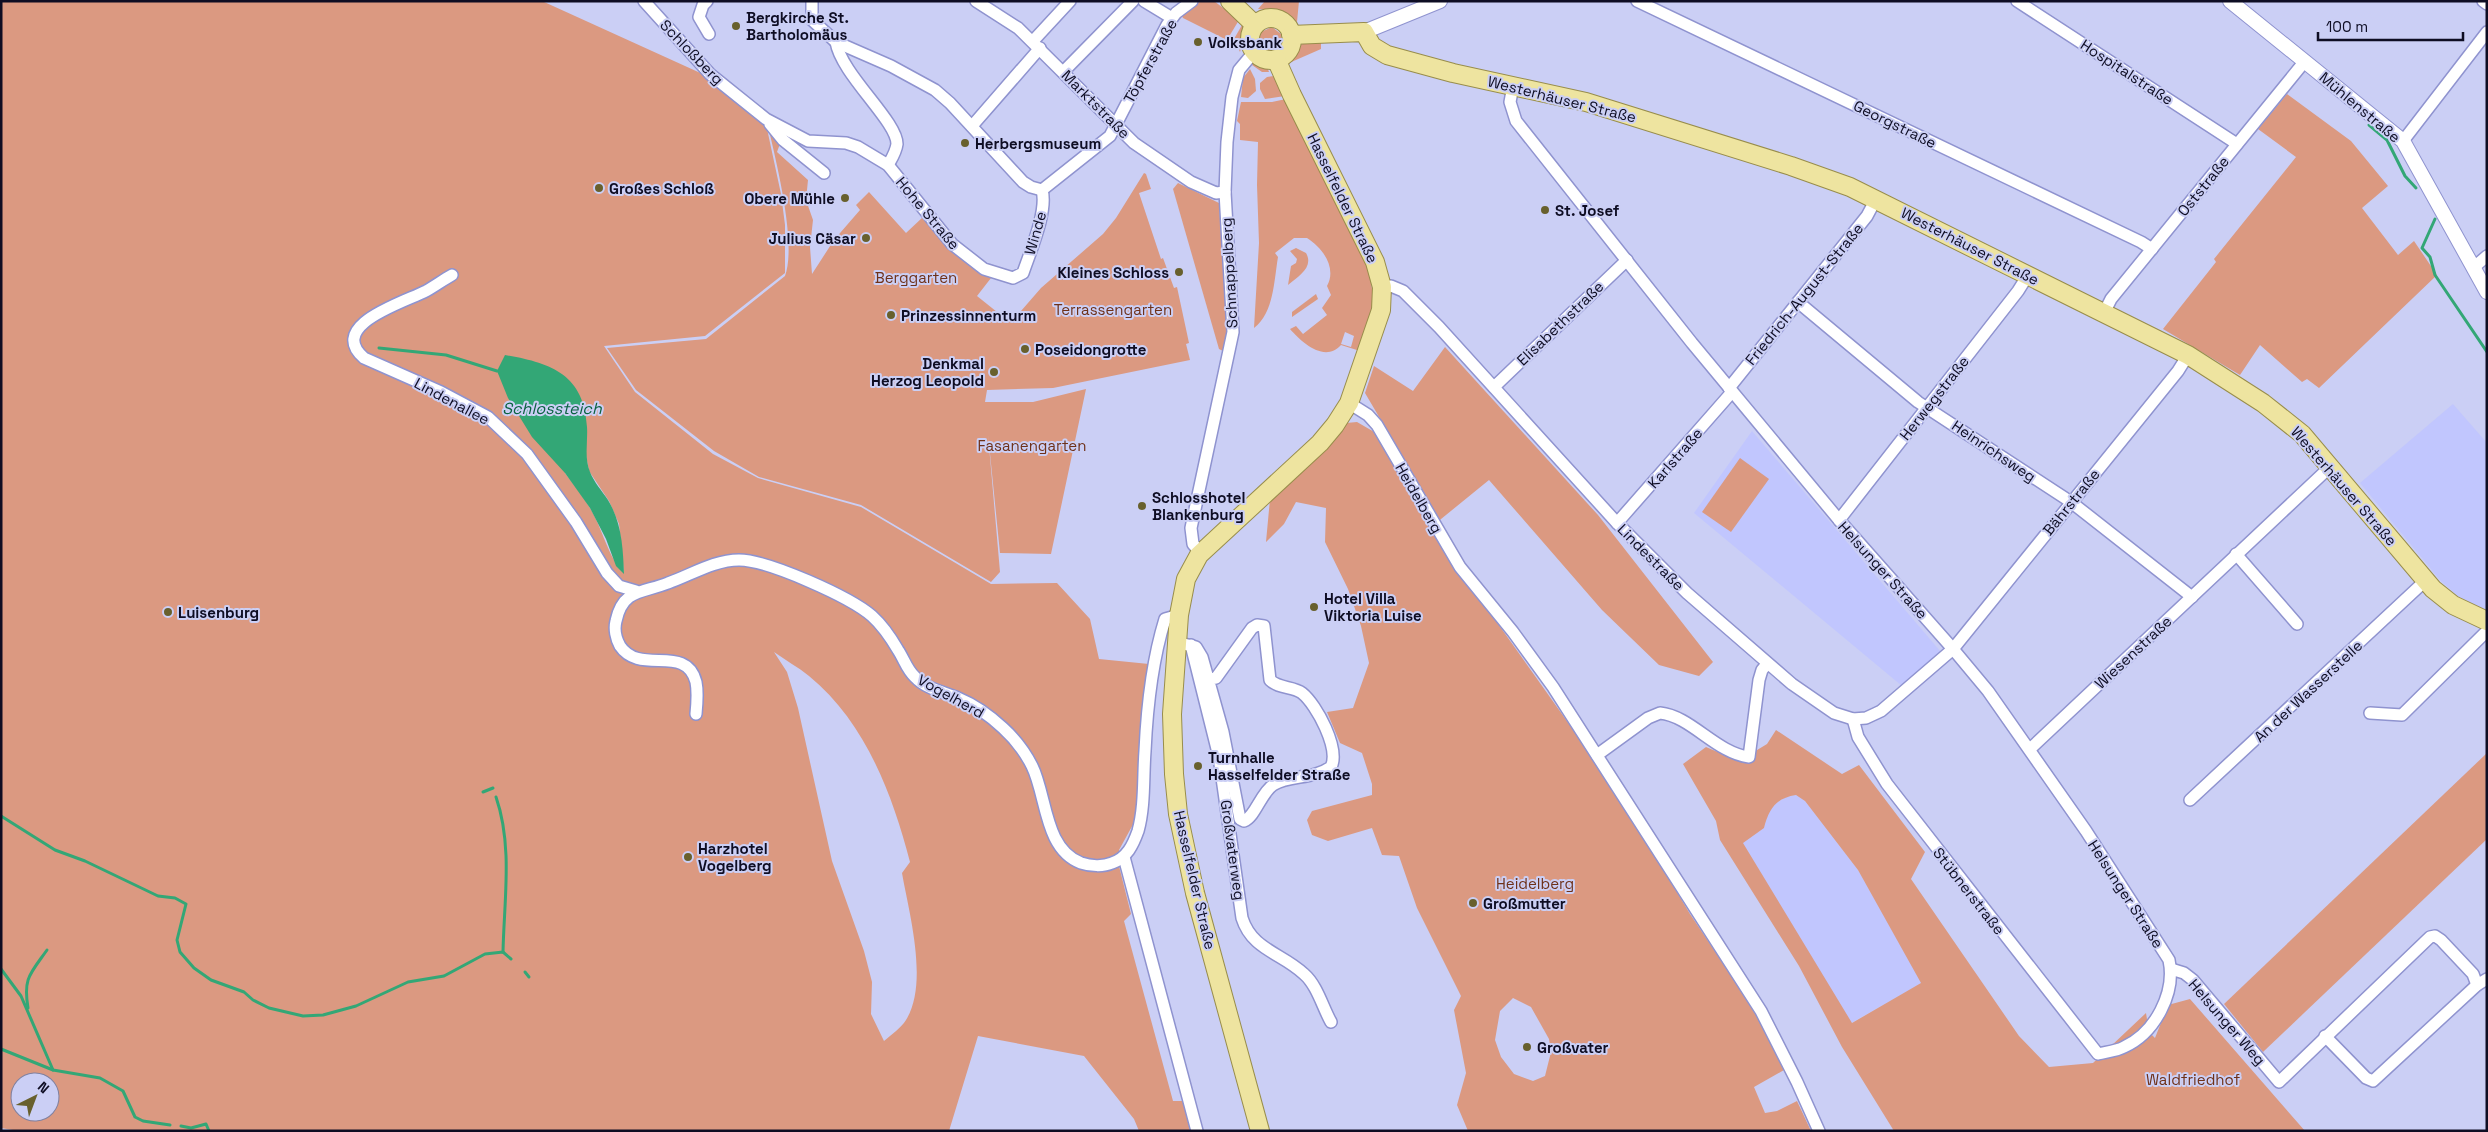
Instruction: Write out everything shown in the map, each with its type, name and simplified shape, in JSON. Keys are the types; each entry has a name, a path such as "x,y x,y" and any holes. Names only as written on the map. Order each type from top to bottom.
{"main road":[{"path":"1230,1 1256,25"},
{"path":"1267,19 1277,19 1287,26 1291,36 1287,52 1276,59 1264,59 1254,52 1250,40 1256,25 1267,19"},
{"path":"1291,36 1364,32"},
{"name":"Westerhäuser Straße","path":"1364,32 1372,46 1387,55 1586,102 1827,178 1876,199 2188,355 2222,375 2281,416 2302,434 2425,581 2453,605 2487,621"},
{"name":"Hasselfelder Straße","path":"1260,1131 1195,893 1181,831 1176,795 1172,734 1183,644 1179,615 1186,579 1201,553 1320,443 1335,425 1349,403 1378,325 1383,300 1382,287 1371,253 1295,102 1276,59"}],"street":[{"name":"Schloßberg","path":"644,1 710,74 766,119 808,142 846,143"},
{"path":"707,1 703,5 699,18 709,34"},
{"path":"812,1 812,20 836,42 920,80 950,103 1023,182 1042,190"},
{"name":"Marktstraße","path":"976,1 1003,16 1037,44 1134,143 1191,182 1216,193 1224,192"},
{"path":"972,126 1070,1"},
{"path":"1063,72 1133,1"},
{"path":"1144,1 1172,18"},
{"name":"Töpferstraße","path":"1116,126 1140,74 1172,18 1192,1"},
{"path":"1364,32 1440,1"},
{"name":"Georgstraße","path":"1637,1 2152,249"},
{"name":"Hospitalstraße","path":"2017,1 2237,144"},
{"name":"Mühlenstraße","path":"2230,1 2403,141 2487,292"},
{"path":"2483,1 2487,4"},
{"path":"2403,141 2487,32"},
{"path":"836,42 837,51 856,82 894,134 897,146 888,165"},
{"name":"Schnappelberg","path":"1201,553 1193,544 1191,528 1232,332 1224,192 1227,142 1234,87 1241,65 1254,52"},
{"name":"Oststraße","path":"2104,313 2111,300 2305,61"},
{"name":"Helsunger Straße","path":"1513,86 1510,102 1516,121 1730,390 1839,520 1954,649 2030,749 2169,960 2171,970"},
{"name":"Schloßberg","path":"766,119 784,140 824,173"},
{"name":"Winde","path":"1014,278 1023,273 1030,251 1044,201 1042,190 1098,147 1110,136 1116,126"},
{"name":"Hohe Straße","path":"846,143 858,146 888,165 952,244 984,269 1014,278"},
{"name":"Friedrich-August-Straße","path":"1730,390 1867,216 1876,199"},
{"path":"2473,268 2487,256"},
{"name":"Elisabethstraße","path":"1494,387 1627,260"},
{"name":"Herwegstraße","path":"1839,520 2018,291 2028,274"},
{"name":"Lindenallee","path":"452,275 426,291 363,323 354,338 356,351 364,358 441,392 488,417 527,454 576,522 607,573 619,586 636,591"},
{"name":"Lindestraße","path":"1382,287 1391,286 1403,290 1617,523 1687,593 1767,664 1815,701 1834,713 1853,719"},
{"name":"Heinrichsweg","path":"1798,302 1927,408 2071,502 2192,597"},
{"name":"Bährstraße","path":"1954,649 2178,371 2188,355"},
{"name":"Karlstraße","path":"1617,523 1730,390"},
{"name":"Heidelberg","path":"1349,403 1368,415 1377,425 1460,567 1513,632 1598,755 1761,1011 1784,1060 1797,1082 1819,1131"},
{"name":"Wiesenstraße","path":"2030,749 2330,466"},
{"path":"2236,554 2297,624"},
{"name":"Vogelherd","path":"636,591 668,583 702,568 739,560 768,565 855,605 872,616 887,634 915,678 927,686 974,705 1013,738 1031,764 1047,816 1063,851 1073,860 1088,866 1110,864 1124,857"},
{"name":"An der Wasserstelle","path":"2190,800 2425,581"},
{"path":"636,591 621,607 616,620 617,640 628,656 635,660 668,660 681,663 690,671 696,681 696,714"},
{"path":"1179,615 1165,619 1159,640 1146,734 1139,828 1133,845 1124,857 1197,1131"},
{"path":"1183,644 1200,650 1210,679 1234,781 1236,808 1240,819 1244,821 1250,818 1257,805 1274,784 1321,775 1331,767 1334,755 1331,738 1306,697 1296,690 1274,684 1270,680 1264,626 1257,625 1252,628 1216,678 1210,679"},
{"path":"2370,713 2402,715 2487,631"},
{"name":"Großvaterweg","path":"1183,644 1219,756 1242,918 1246,931 1254,940 1308,978 1330,1022"},
{"path":"1853,719 1866,718 1881,711 1954,649"},
{"path":"1598,755 1660,712 1674,717 1733,753 1748,757 1762,670 1767,664"},
{"name":"Stübnerstraße","path":"1853,719 1858,736 1887,784 2098,1054 2124,1047 2145,1033 2160,1014 2171,970"},
{"path":"2436,936 2441,940 2482,982 2373,1080 2366,1078 2325,1036 2430,938 2436,936"},
{"name":"Helsunger Weg","path":"2171,970 2184,973 2193,980 2279,1082 2325,1036"}],"shaded area":[{"path":"2453,404 2487,443 2487,611 2458,596 2441,581 2360,483"},
{"path":"1752,431 1941,652 1902,686 1694,513"},
{"path":"1796,795 1805,801 1858,870 1922,983 1851,1023 1742,842 1764,828 1768,813 1773,805 1786,797"}],"green space":[{"path":"1,1 542,1 707,76 766,124 781,194 785,225 785,273 705,336 604,346 635,392 713,454 758,478 861,507 991,584 1057,583 1090,619 1099,659 1149,664 1136,819 1119,850 1119,866 1131,914 1124,921 1173,1101 1183,1101 1190,1131 1139,1131 1134,1119 1084,1056 978,1036 949,1131 19,1131 1,1128","holes":["587,429 585,451 589,471 609,501 619,524 624,573 614,560 590,508 565,473","774,652 809,676 829,694 846,715 874,760 903,836 910,862 902,873 915,948 916,987 913,1005 906,1020 899,1029 884,1041 871,1014 872,982 864,951 832,861 798,708 787,672"]},
{"path":"1201,1 1214,1 1239,20 1227,40 1183,18 1181,14"},
{"path":"1265,1 1299,1 1297,22 1279,11 1258,9"},
{"path":"1242,25 1245,34 1240,52 1234,39"},
{"path":"1272,27 1281,34 1282,42 1277,49 1269,51 1262,47 1258,40 1261,32"},
{"path":"1315,41 1321,43 1321,49 1289,63 1292,53 1298,47"},
{"path":"1257,62 1267,67 1269,72 1262,72 1252,65 1252,63"},
{"path":"1250,69 1255,79 1256,91 1248,98 1241,97 1243,78"},
{"path":"1274,76 1285,96 1265,99 1260,89 1260,83 1267,77"},
{"path":"2287,94 2351,141 2388,186 2362,208 2398,255 2414,241 2437,275 2319,388 2307,379 2302,382 2260,345 2240,375 2163,329 2216,262 2214,259 2296,157 2258,129"},
{"path":"1286,99 1369,268 1375,310 1360,351 1341,345 1335,350 1321,352 1307,345 1290,329 1296,326 1303,334 1327,315 1322,308 1331,295 1327,286 1330,272 1327,259 1318,247 1307,238 1294,238 1275,253 1278,257 1272,296 1266,314 1254,328 1259,243 1258,142 1240,140 1240,124 1237,121 1241,102 1272,102","holes":["1345,332 1354,336 1351,347 1341,344"]},
{"path":"768,126 781,141 777,152 808,180 806,200 813,220 810,247 812,274 834,240 860,210 856,205 869,192 906,233 923,217 949,245 991,278 977,296 1007,320 1014,319 1041,288 1103,234 1116,218 1144,173 1146,174 1151,189 1139,193 1161,259 1163,258 1174,288 1177,287 1189,343 1186,344 1190,360 1053,388 987,390 985,402 1033,402 1086,389 1051,554 1000,553 988,434 1000,572 991,582 861,505 759,477 714,451 636,390 607,348 706,339 785,276 789,244 787,223"},
{"path":"1178,183 1219,203 1227,329 1223,351 1219,349 1173,189"},
{"path":"1296,248 1306,253 1308,263 1304,271 1288,285 1291,266 1296,263 1297,259 1290,251"},
{"path":"1316,294 1318,299 1292,317 1292,312"},
{"name":"Heidelberg","path":"1445,347 1598,515 1713,662 1699,676 1659,665 1602,610 1489,480 1430,528 1618,793 1690,914 1755,1011 1784,1070 1754,1087 1765,1113 1777,1111 1797,1101 1811,1131 1468,1131 1457,1105 1466,1073 1454,1010 1461,996 1417,908 1399,856 1382,855 1372,828 1328,841 1312,835 1307,820 1312,811 1372,795 1372,784 1362,753 1340,743 1327,712 1353,708 1369,663 1361,626 1348,589 1325,542 1326,508 1296,502 1284,524 1266,542 1270,499 1346,423 1357,422 1376,433 1385,427 1365,393 1374,366 1413,391","holes":["1513,998 1531,1007 1549,1039 1551,1052 1545,1076 1533,1081 1514,1074 1501,1057 1495,1040 1500,1011"]},
{"path":"1740,458 1769,479 1731,532 1702,512"},
{"name":"Waldfriedhof","path":"1776,730 1842,774 1859,765 1925,852 1911,879 2019,1036 2049,1067 2093,1063 2146,1013 2149,1032 2155,1038 2168,1005 2190,999 2305,1131 1894,1131 1842,1047 1799,966 1720,840 1716,821 1683,764 1706,747 1739,761 1767,744","holes":["1796,795 1805,801 1858,870 1921,983 1852,1023 1743,843 1764,828 1768,815 1778,802 1789,796"]},
{"path":"2487,753 2487,839 2263,1052 2224,1004"}],"water":[{"name":"Schlossteich","path":"505,355 550,367 572,383 579,395 585,409 588,466 596,483 613,509 619,527 624,574 616,566 606,539 590,508 565,473 532,437 508,398 497,371"}],"waterway":[{"path":"2369,125 2387,140 2405,176 2416,188"},
{"path":"2435,219 2422,248 2430,257 2435,275 2487,352"},
{"path":"379,348 446,355 497,371"},
{"path":"483,792 493,788"},
{"path":"496,797 501,816 506,854 503,952"},
{"path":"1,816 55,850 85,861 158,896 175,898 186,904 177,940 180,952 194,968 211,980 244,992 253,1000 269,1008 303,1016 323,1015 356,1006 408,982 444,976 485,954 503,952 511,959"},
{"path":"28,1008 27,983 36,965 47,950"},
{"path":"1,969 21,996 53,1070"},
{"path":"525,972 529,977"},
{"path":"1,1049 53,1070 100,1078 123,1091 135,1117 143,1121 170,1125"},
{"path":"181,1126 191,1128 206,1124 209,1131"}],"place":[{"name":"Bergkirche St. Bartholomäus","path":"736,26"},
{"name":"Volksbank","path":"1198,42"},
{"name":"Herbergsmuseum","path":"965,143"},
{"name":"Großes Schloß","path":"599,188"},
{"name":"Obere Mühle","path":"845,198"},
{"name":"St. Josef","path":"1545,210"},
{"name":"Julius Cäsar","path":"866,238"},
{"name":"Kleines Schloss","path":"1179,272"},
{"name":"Prinzessinnenturm","path":"891,315"},
{"name":"Poseidongrotte","path":"1025,349"},
{"name":"Denkmal Herzog Leopold","path":"994,372"},
{"name":"Schlosshotel Blankenburg","path":"1142,506"},
{"name":"Hotel Villa Viktoria Luise","path":"1314,607"},
{"name":"Luisenburg","path":"168,612"},
{"name":"Turnhalle Hasselfelder Straße","path":"1198,766"},
{"name":"Harzhotel Vogelberg","path":"688,857"},
{"name":"Großmutter","path":"1473,903"},
{"name":"Großvater","path":"1527,1047"}],"park label":[{"name":"Berggarten","path":"916,277"},
{"name":"Terrassengarten","path":"1113,309"},
{"name":"Fasanengarten","path":"1032,445"}]}
